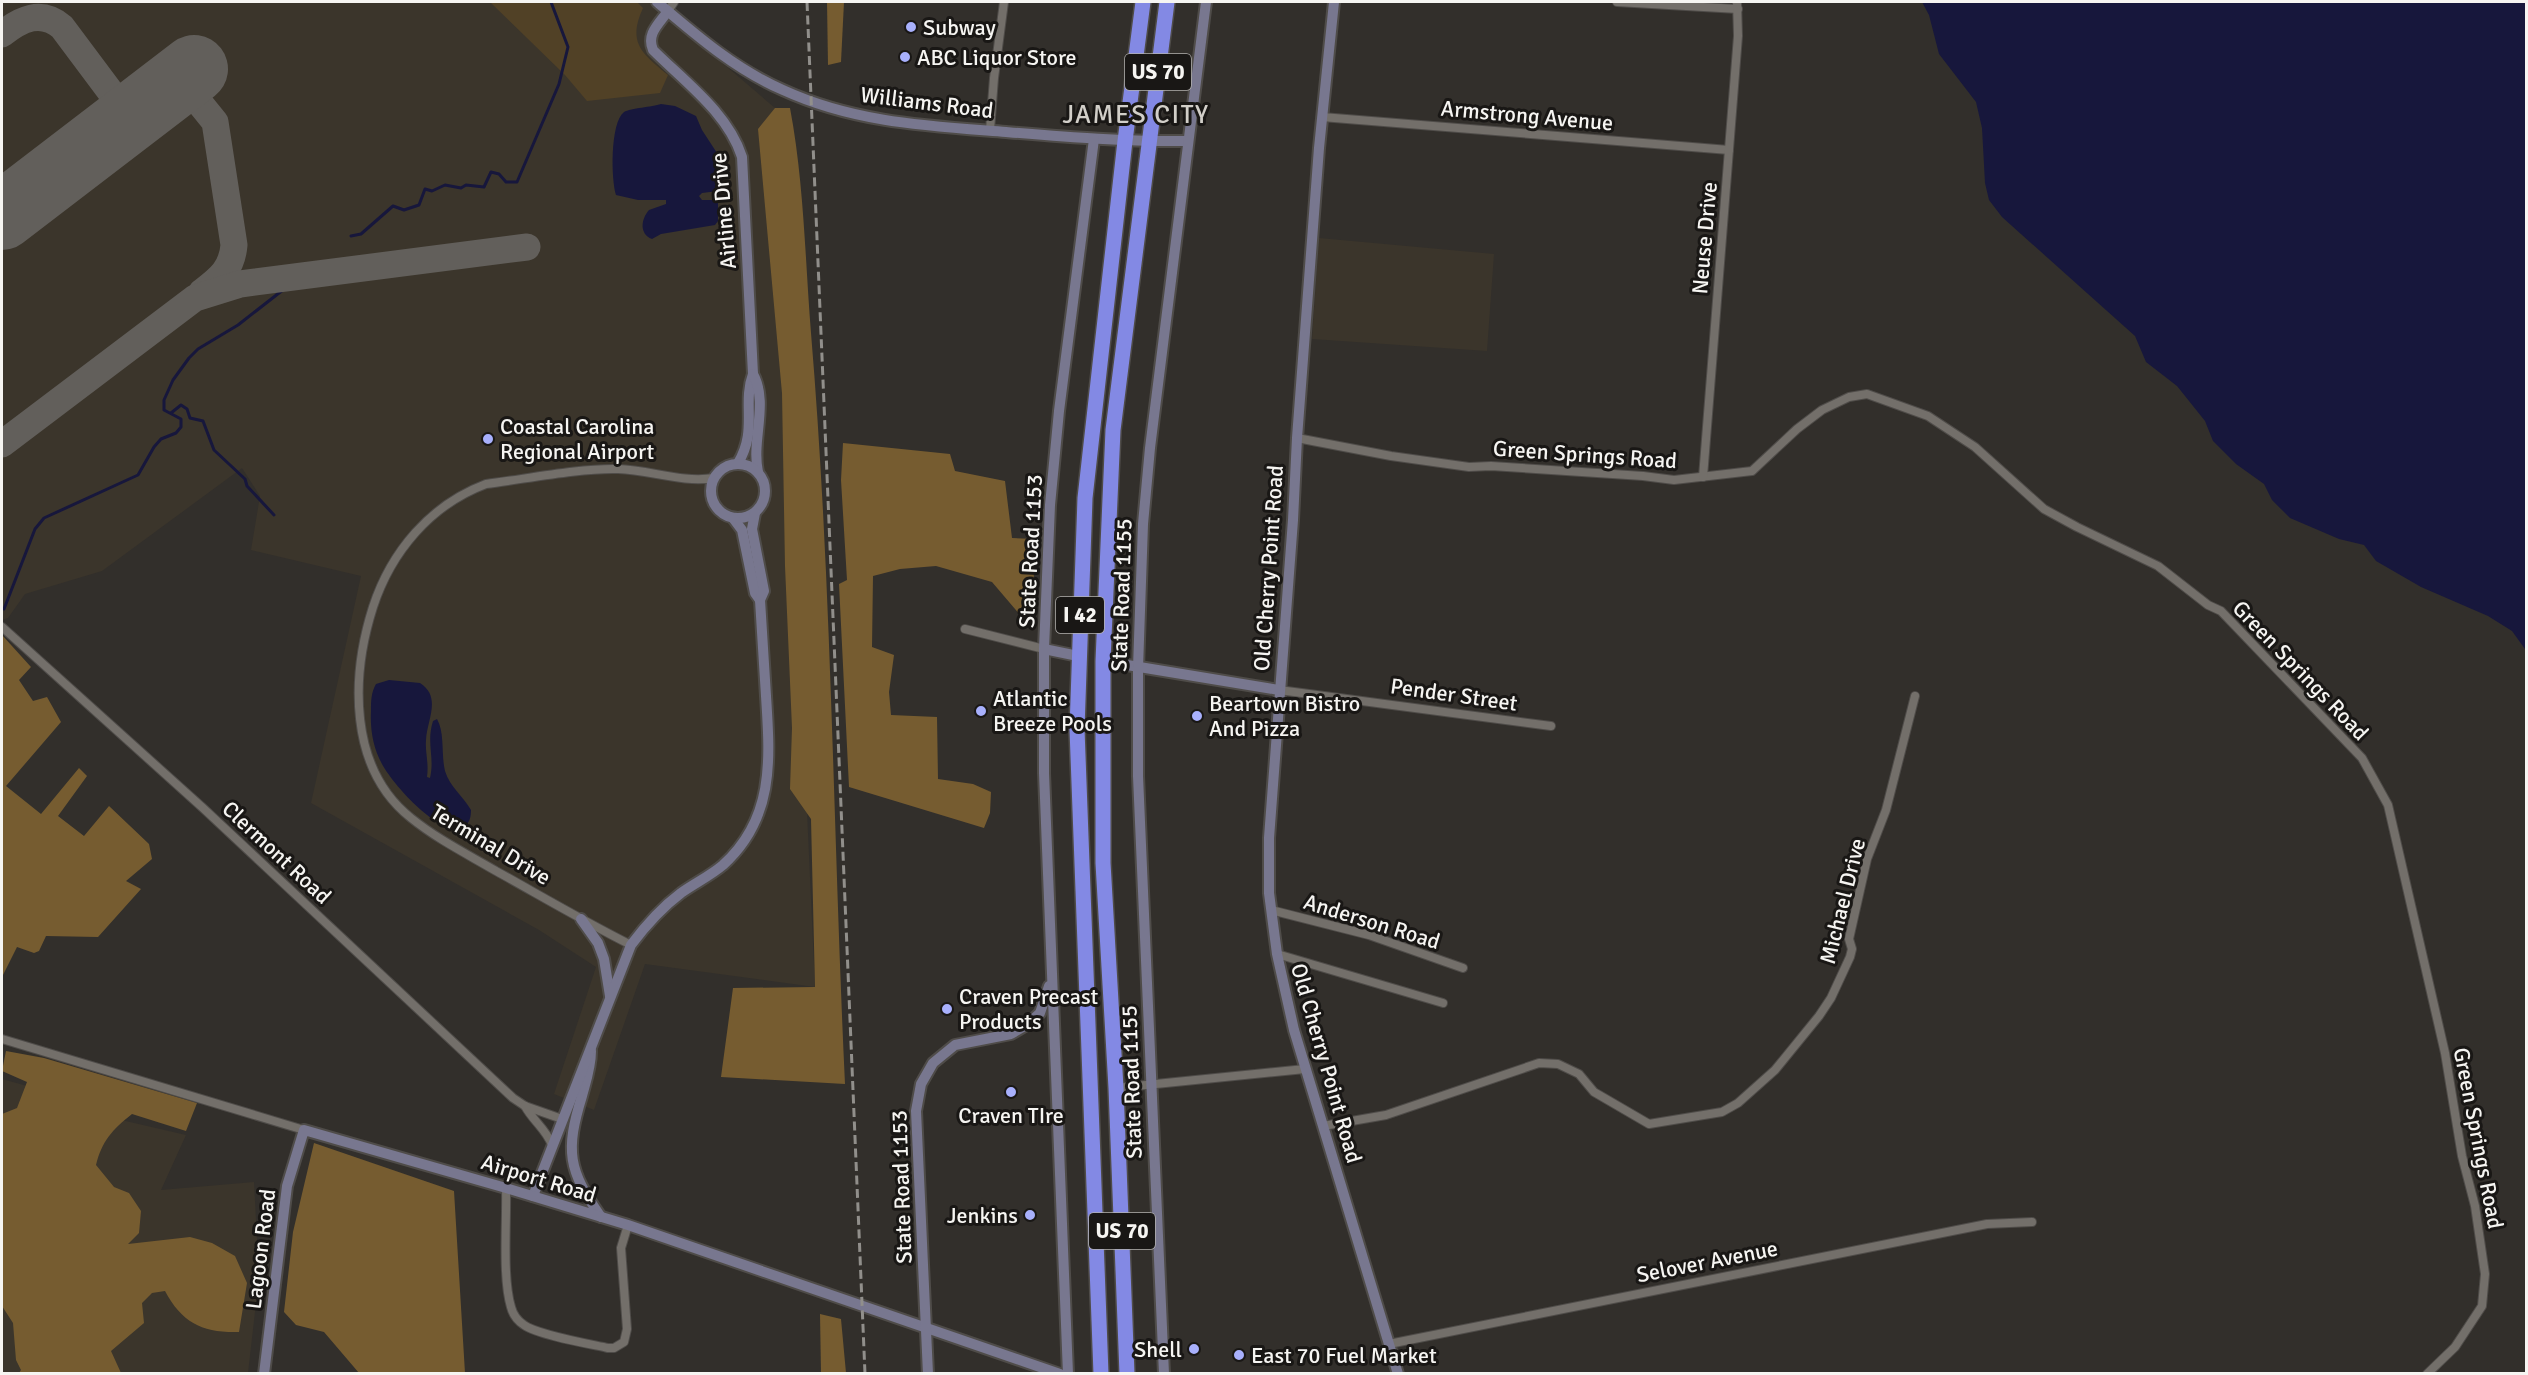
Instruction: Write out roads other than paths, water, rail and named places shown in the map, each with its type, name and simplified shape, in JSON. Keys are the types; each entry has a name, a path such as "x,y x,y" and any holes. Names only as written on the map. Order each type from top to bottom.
{"highway":[{"name":"I 42","path":"1101,1374 1077,729 1078,656 1085,498 1143,2"},
{"name":"US 70","path":"1127,1374 1116,1088 1103,863 1103,661 1113,430 1167,2"}],"street":[{"name":"Williams Road","path":"657,2 671,6 726,58 786,92 876,120 1095,139 1149,142 1188,141"},
{"path":"990,130 993,78 1004,2"},
{"name":"State Road 1155","path":"1164,1374 1138,776 1138,668 1143,524 1150,448 1206,2"},
{"name":"Old Cherry Point Road","path":"1334,2 1322,117 1279,690 1269,837 1271,910 1277,954 1305,1069 1398,1374"},
{"path":"1617,2 1737,5"},
{"name":"Neuse Drive","path":"1703,477 1729,150 1737,5"},
{"name":"Airline Drive","path":"671,6 651,35 650,42 653,50 726,123 737,141 742,157 753,374"},
{"name":"Armstrong Avenue","path":"1322,117 1729,150"},
{"name":"State Road 1153","path":"1068,1374 1043,763 1044,649 1050,505 1059,411 1095,139"},
{"path":"738,463 748,443 750,383 753,374"},
{"path":"753,374 759,383 759,429 755,458 758,472"},
{"name":"Green Springs Road","path":"1297,438 1391,456 1469,467 1491,466 1674,480 1752,471 1809,419 1849,397 1867,394 1928,416 1975,447 2044,509 2158,566 2208,605 2221,611 2362,758 2388,805 2445,1053 2457,1112 2462,1156 2476,1214 2485,1274 2482,1305 2455,1347 2427,1374"},
{"path":"533,1196 631,945 650,919 664,906 723,864 740,846 764,798 770,761 760,600 764,591 752,529 755,513 765,498 764,480 758,472 746,464 738,463 724,467 714,478 711,486 714,503 725,515 733,518 755,513"},
{"name":"Terminal Drive","path":"631,945 440,838 409,817 385,790 368,760 360,726 361,665 369,621 378,589 388,568 416,531 454,500 486,484 615,469 687,479 714,478"},
{"path":"733,518 742,530 755,593 760,600"},
{"name":"Clermont Road","path":"2,627 203,808 513,1098 525,1106 562,1119"},
{"path":"965,629 1078,656"},
{"name":"Pender Street","path":"1103,661 1279,690 1551,726"},
{"name":"Michael Drive","path":"1323,1126 1386,1115 1539,1063 1558,1064 1579,1074 1594,1092 1648,1124 1722,1112 1738,1103 1775,1070 1819,1016 1831,998 1850,957 1852,949 1849,939 1867,859 1886,810 1915,696"},
{"name":"Anderson Road","path":"1271,910 1369,935 1463,968"},
{"path":"581,919 598,943 604,959 610,996"},
{"path":"1277,954 1443,1002"},
{"name":"State Road 1153","path":"928,1374 916,1111 921,1084 933,1063 955,1045 1011,1034 1028,1024 1040,1013 1049,992 1052,967"},
{"name":"Airport Road","path":"2,1039 304,1131 628,1225 1060,1374"},
{"path":"591,1046 591,1064 576,1114 570,1146 575,1174 601,1217"},
{"path":"1116,1088 1305,1069"},
{"name":"Clermont Road","path":"525,1106 531,1116 543,1127 552,1145"},
{"name":"Lagoon Road","path":"264,1374 287,1186 304,1131"},
{"path":"506,1188 507,1276 510,1306 516,1318 526,1327 608,1348 614,1348 624,1342 627,1329 621,1248 628,1225"},
{"name":"Selover Avenue","path":"1389,1344 1987,1224 2032,1222"}],"waterway":[{"path":"351,236 361,234 393,206 404,210 419,205 425,189 432,191 445,185 461,188 466,185 484,187 491,172 499,174 506,182 517,182 559,84 568,47 551,2"},
{"path":"4,609 35,529 44,518 138,475 161,439 176,433 181,427 181,419 164,410 164,400 173,380 189,358 198,349 238,325 288,286"},
{"path":"171,413 181,405 187,409 190,418 203,421 214,450 245,479 247,486 274,515"}],"railway":[{"path":"807,2 865,1374"}],"place":[{"name":"Subway","path":"911,27"},
{"name":"ABC Liquor Store","path":"905,57"},
{"name":"Coastal Carolina Regional Airport","path":"488,439"},
{"name":"Atlantic Breeze Pools","path":"981,711"},
{"name":"Beartown Bistro And Pizza","path":"1197,716"},
{"name":"Craven Precast Products","path":"947,1009"},
{"name":"Craven TIre","path":"1011,1092"},
{"name":"Jenkins","path":"1030,1215"},
{"name":"Shell","path":"1194,1349"},
{"name":"East 70 Fuel Market","path":"1239,1355"}],"district":[{"name":"JAMES CITY","path":"1136,114"}]}
